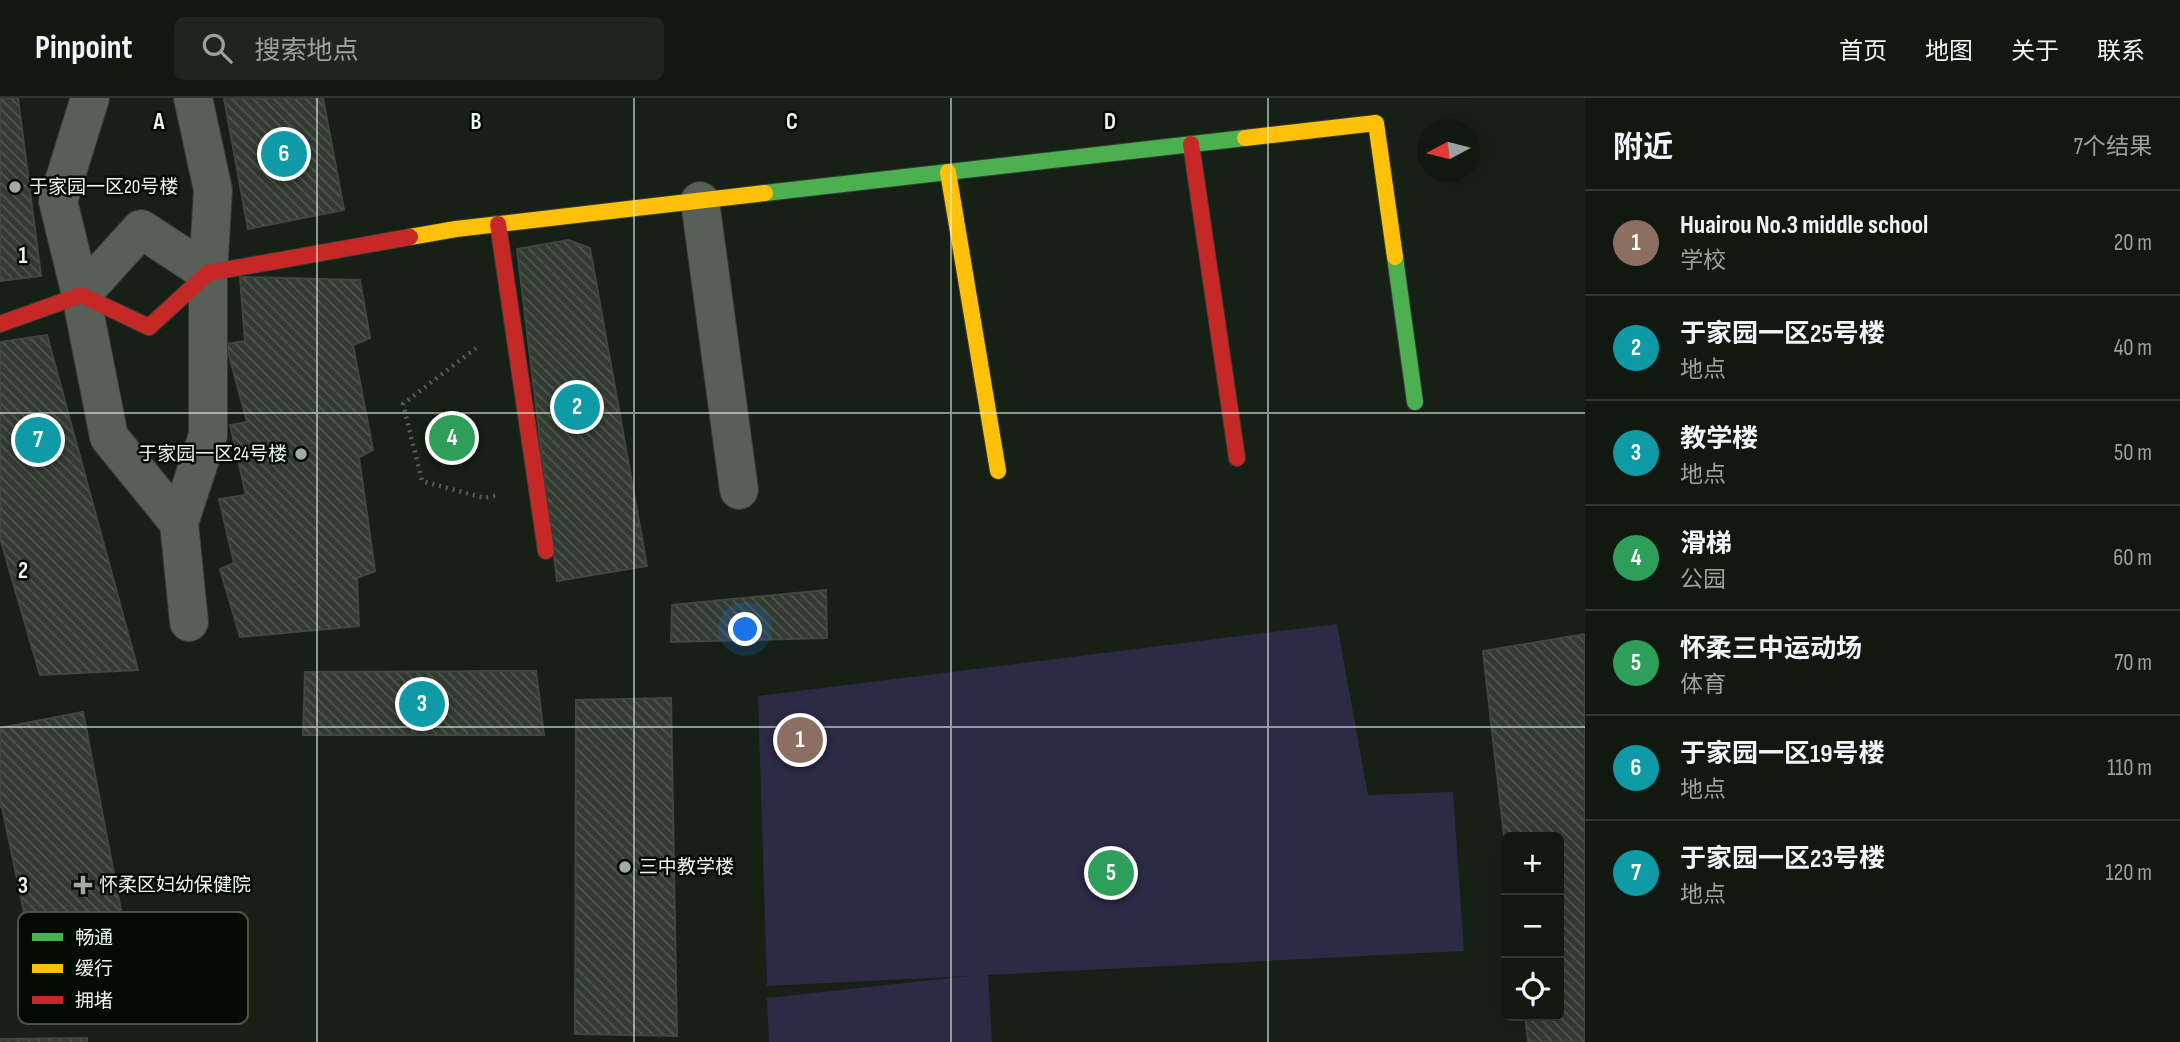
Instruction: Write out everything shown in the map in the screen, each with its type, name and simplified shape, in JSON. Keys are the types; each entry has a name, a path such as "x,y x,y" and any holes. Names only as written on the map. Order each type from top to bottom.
{"street":[{"path":"90,98 58,201 81,295 109,438 178,523"},
{"path":"189,622 178,523 208,435 208,273 213,190 193,98"},
{"path":"81,295 149,327 208,273 456,229 1376,123 1415,402"},
{"path":"1191,144 1237,458"},
{"path":"948,172 998,471"},
{"path":"700,201 739,490"},
{"path":"498,224 546,551"},
{"path":"0,324 81,295 141,229 208,273"}],"path":[{"path":"512,320 402,404 422,481 484,498 537,488"}],"shaded area":[{"path":"1337,624 1368,795 1453,792 1464,951 988,975 992,1042 769,1042 767,998 968,976 767,986 758,696"}],"building":[{"name":"于家园一区20号楼","path":"0,98 18,98 41,276 0,281"},
{"path":"224,98 323,98 344,210 248,229"},
{"path":"568,240 590,248 647,566 557,581 517,249"},
{"name":"于家园一区24号楼","path":"240,277 360,280 370,338 353,345 373,450 359,457 375,571 357,578 359,626 240,637 220,569 234,563 219,499 246,495 230,425 247,422 226,344 245,341"},
{"path":"47,335 138,670 40,675 0,538 0,342"},
{"path":"826,590 827,638 671,642 672,605"},
{"path":"1585,634 1585,1042 1528,1042 1526,1021 1564,1021 1564,832 1504,832 1483,651"},
{"path":"536,671 544,735 303,735 305,672"},
{"name":"三中教学楼","path":"671,698 677,1036 575,1034 576,700"},
{"name":"怀柔区妇幼保健院","path":"83,712 121,912 24,912 0,807 0,728"},
{"path":"87,1038 87,1042 0,1042 0,1039"}],"traffic: fast":[{"path":"765,193 1245,138"},
{"path":"1395,257 1415,402"}],"traffic: slow":[{"path":"1245,138 1376,123 1395,257"},
{"path":"948,172 998,471"},
{"path":"410,237 456,229 765,193"}],"traffic: jam":[{"path":"1191,144 1237,458"},
{"path":"498,224 546,551"},
{"path":"0,324 81,295 149,327 208,273 410,237"}],"place":[{"name":"于家园一区19号楼","path":"284,154"},
{"name":"于家园一区20号楼","path":"15,187"},
{"name":"于家园一区25号楼","path":"577,407"},
{"name":"滑梯","path":"452,438"},
{"name":"于家园一区23号楼","path":"38,440"},
{"name":"于家园一区24号楼","path":"301,454"},
{"name":"教学楼","path":"422,704"},
{"name":"Huairou No.3 middle school","path":"800,740"},
{"name":"三中教学楼","path":"625,867"},
{"name":"怀柔三中运动场","path":"1111,873"},
{"name":"怀柔区妇幼保健院","path":"83,885"}]}
